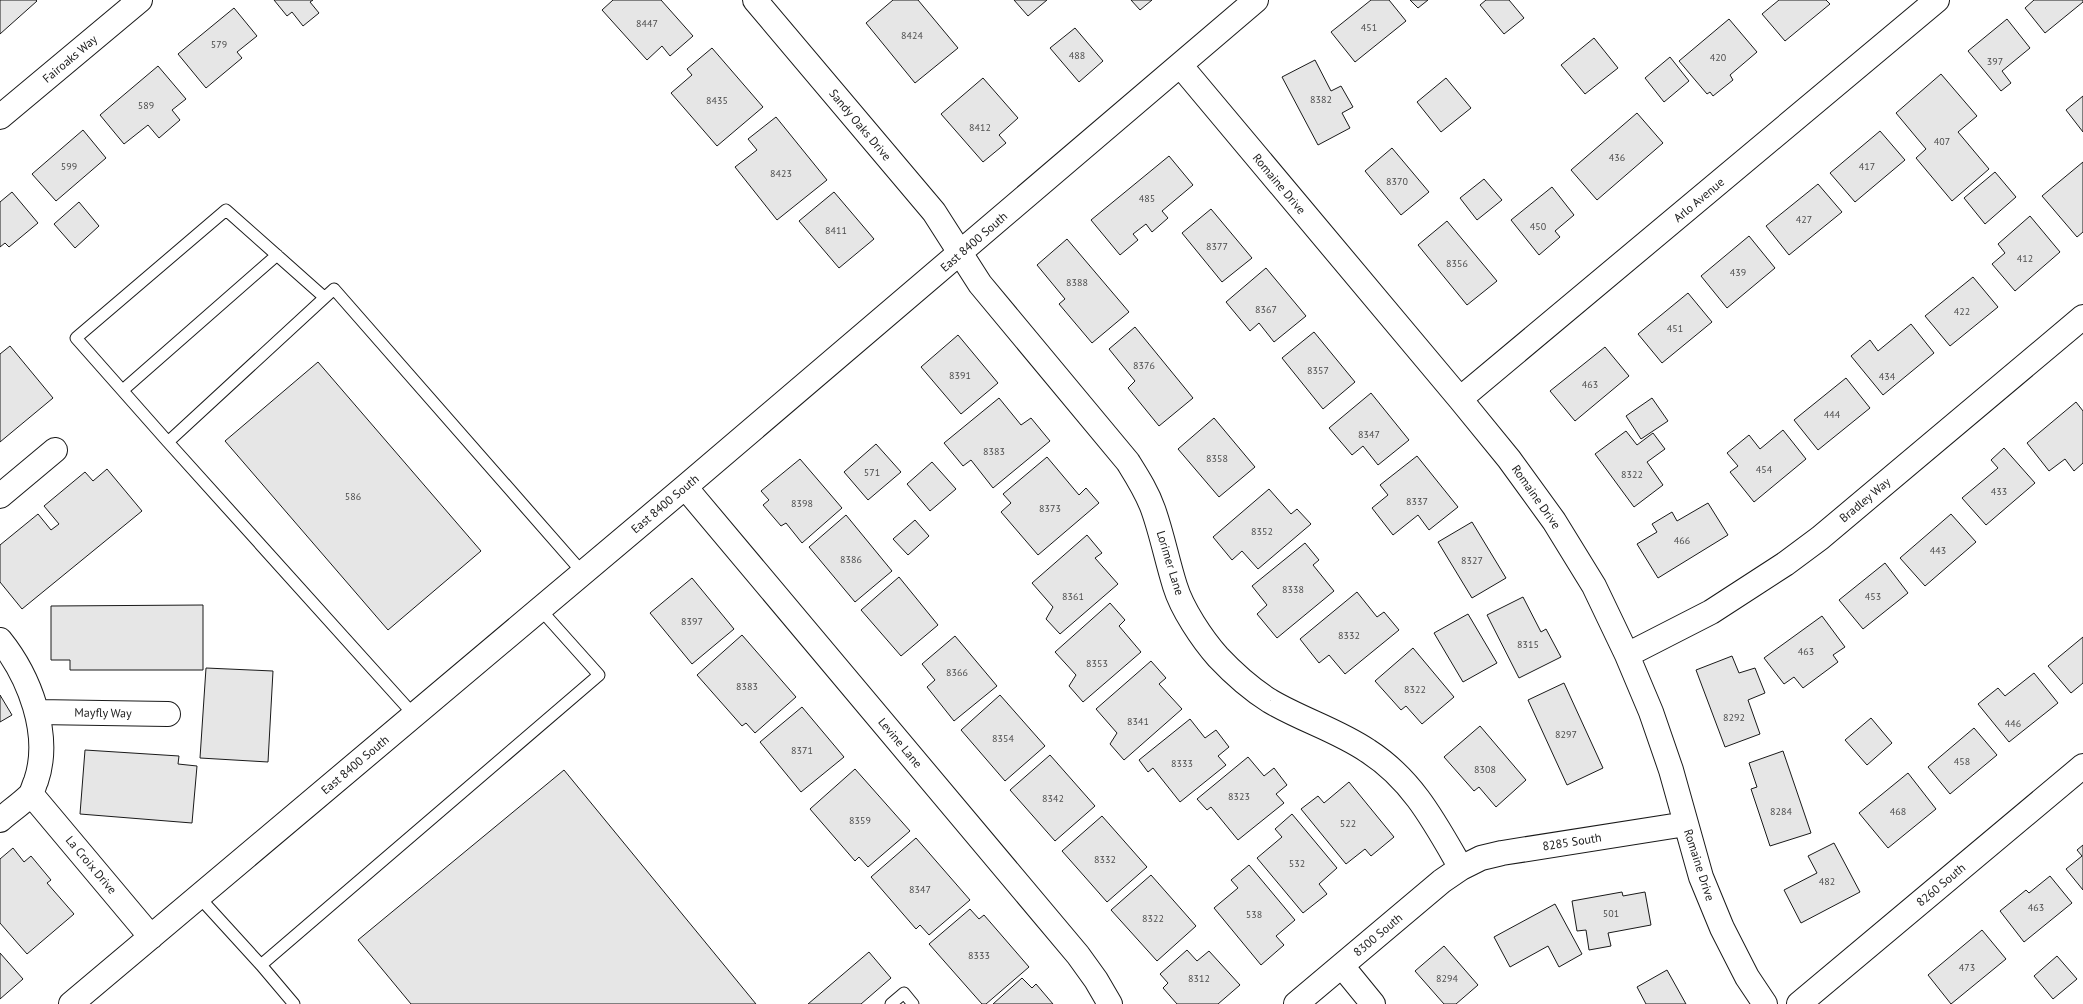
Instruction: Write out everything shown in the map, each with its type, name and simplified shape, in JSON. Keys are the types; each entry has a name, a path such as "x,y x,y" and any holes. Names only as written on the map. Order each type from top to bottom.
{"street":[{"name":"Fairoaks Way","path":"0,117 140,0"},
{"name":"Sandy Oaks Drive","path":"755,0 934,212 960,254"},
{"name":"East 8400 South","path":"71,1004 685,487 1256,0"},
{"name":"Arlo Avenue","path":"1460,399 1937,0"},
{"name":"Romaine Drive","path":"1180,65 1460,399 1509,459 1554,520 1594,586 1627,655 1651,712 1672,770 1701,877 1722,928 1748,977 1765,1004"},
{"name":"Lorimer Lane","path":"960,254 980,284 1128,462 1142,485 1153,509 1176,588 1193,624 1217,656 1243,681 1270,701 1338,733 1370,752 1396,774 1422,801 1461,868"},
{"name":"Bradley Way","path":"1627,655 1711,612 1785,564 1820,538 2083,317"},
{"path":"0,496 55,450"},
{"name":"Levine Lane","path":"685,487 1072,948 1096,980 1110,1004"},
{"path":"0,640 15,660 37,712 41,744 39,772 31,794 0,820"},
{"name":"Mayfly Way","path":"37,712 168,714"},
{"name":"8260 South","path":"1800,1004 2083,766"},
{"name":"La Croix Drive","path":"31,794 151,937"},
{"name":"8285 South","path":"1461,868 1481,858 1502,853 1686,824"},
{"name":"8300 South","path":"1296,1004 1442,881 1461,868"},
{"path":"1342,966 1374,1004"}],"lane":[{"path":"324,298 226,210 76,338 414,715"},
{"path":"123,390 277,256"},
{"path":"168,442 334,289 583,573"},
{"path":"261,966 599,675 540,609"},
{"path":"199,896 294,1004"},
{"path":"891,1004 904,993 914,1004"}],"building":[{"path":"0,0 36,0 37,1 0,34"},
{"path":"274,0 313,0 310,2 319,13 303,26 292,12 287,16"},
{"path":"613,0 661,0 693,36 670,56 662,46 647,60 602,10"},
{"path":"893,0 918,0 958,48 915,83 866,23"},
{"path":"1014,0 1047,0 1028,16"},
{"path":"1131,0 1152,0 1140,10"},
{"path":"1371,0 1389,0 1406,21 1355,62 1331,32"},
{"path":"1410,0 1428,0 1418,8"},
{"path":"1486,0 1509,0 1524,18 1504,34 1480,5"},
{"path":"1779,0 1826,0 1830,4 1785,41 1762,14"},
{"path":"2034,0 2083,0 2083,2 2045,33 2025,8"},
{"path":"234,8 257,36 237,52 242,58 206,88 178,54"},
{"path":"1729,19 1757,52 1730,75 1733,80 1713,96 1710,92 1707,94 1679,61"},
{"path":"2007,19 2030,48 2002,71 2011,83 2001,91 1968,51"},
{"path":"1075,28 1103,61 1079,82 1050,48"},
{"path":"1594,38 1618,68 1585,94 1561,65"},
{"path":"712,48 763,107 717,146 671,93 692,75 687,69"},
{"path":"1670,57 1689,81 1664,102 1645,78"},
{"path":"1315,60 1331,91 1341,86 1353,107 1342,113 1350,128 1318,145 1282,77"},
{"path":"158,66 186,99 172,110 180,120 159,138 148,125 124,144 100,115"},
{"path":"1941,74 1977,116 1958,132 1989,169 1952,201 1916,158 1926,149 1896,113"},
{"path":"983,78 1018,118 999,135 1006,143 983,162 941,114"},
{"path":"1446,78 1471,108 1441,132 1417,102"},
{"path":"2083,96 2083,132 2066,110"},
{"path":"1637,113 1663,143 1597,200 1571,170"},
{"path":"776,117 827,180 777,220 735,167 757,150 748,139"},
{"path":"83,130 106,158 56,201 32,174"},
{"path":"1880,131 1905,160 1855,202 1830,173"},
{"path":"1392,148 1429,192 1401,215 1365,171"},
{"path":"1169,156 1193,185 1162,211 1168,218 1152,232 1146,224 1133,234 1138,240 1120,255 1091,220"},
{"path":"2083,162 2083,232 2077,237 2042,196"},
{"path":"1995,172 2016,197 1985,224 1964,198"},
{"path":"1484,179 1502,200 1477,220 1460,198"},
{"path":"1818,184 1842,212 1789,255 1766,226"},
{"path":"1552,187 1574,215 1555,231 1560,237 1539,255 1511,220"},
{"path":"12,192 38,223 9,247 5,243 0,247 0,202"},
{"path":"834,192 874,239 839,268 799,221"},
{"path":"79,202 99,226 75,248 54,224"},
{"path":"1211,209 1252,258 1222,282 1182,233"},
{"path":"2030,216 2060,252 2015,291 1992,264 2005,253 1998,244"},
{"path":"1447,221 1497,281 1467,305 1418,245"},
{"path":"1749,236 1775,268 1727,308 1701,276"},
{"path":"1067,239 1129,312 1092,343 1059,304 1065,299 1037,265"},
{"path":"1266,268 1306,316 1274,342 1259,323 1250,331 1226,302"},
{"path":"1973,277 1998,307 1950,346 1925,316"},
{"path":"1688,293 1712,322 1662,363 1638,334"},
{"path":"1911,324 1934,353 1883,395 1851,356 1870,340 1878,351"},
{"path":"1135,327 1193,398 1159,426 1128,388 1135,381 1109,349"},
{"path":"1314,332 1355,382 1323,409 1282,358"},
{"path":"958,335 998,383 961,414 921,367"},
{"path":"10,346 53,398 0,442 0,354"},
{"path":"1605,347 1629,376 1575,421 1550,391"},
{"path":"318,362 481,551 388,630 225,441"},
{"path":"1846,378 1870,408 1818,450 1794,420"},
{"path":"1371,393 1409,440 1378,465 1363,446 1352,455 1329,428"},
{"path":"999,398 1021,425 1031,418 1050,441 993,488 971,460 963,466 944,443"},
{"path":"1652,398 1668,421 1641,439 1626,416"},
{"path":"2076,402 2083,411 2083,463 2074,471 2065,459 2049,471 2027,443"},
{"path":"1214,418 1255,467 1219,497 1178,449"},
{"path":"1783,430 1806,459 1754,502 1730,472 1738,466 1727,453 1749,435 1760,449"},
{"path":"1626,431 1637,445 1653,433 1665,449 1647,462 1663,485 1634,507 1595,454"},
{"path":"876,444 901,472 868,500 844,472"},
{"path":"2004,448 2035,483 1986,525 1962,498 1998,468 1991,460"},
{"path":"1417,456 1458,507 1429,530 1418,515 1393,535 1372,508 1388,495 1380,485"},
{"path":"1047,457 1079,495 1086,488 1099,503 1038,555 1001,512 1011,503 1003,494"},
{"path":"800,459 842,508 802,543 786,523 781,526 763,505 769,500 761,491"},
{"path":"932,462 956,489 930,511 907,484"},
{"path":"107,469 142,511 22,609 0,582 0,545 38,514 51,530 59,524 44,506 85,472 93,481"},
{"path":"1269,489 1291,514 1297,509 1311,524 1258,569 1242,551 1232,560 1213,537"},
{"path":"1708,503 1728,535 1658,578 1637,544 1657,532 1652,524 1672,512 1677,521"},
{"path":"1951,514 1976,542 1925,586 1900,558"},
{"path":"846,515 892,571 855,602 809,547"},
{"path":"915,520 929,536 908,555 893,539"},
{"path":"1472,522 1506,578 1472,598 1438,542"},
{"path":"1087,535 1102,553 1095,558 1118,584 1060,634 1046,619 1053,607 1032,583"},
{"path":"1305,543 1319,560 1313,565 1334,591 1277,638 1257,614 1267,605 1252,586"},
{"path":"1885,563 1908,593 1863,629 1839,600"},
{"path":"899,577 938,625 901,656 861,610"},
{"path":"692,578 734,629 692,664 650,613"},
{"path":"1357,592 1377,617 1384,612 1399,630 1345,674 1329,655 1319,663 1300,639"},
{"path":"1523,597 1541,632 1546,629 1561,657 1519,678 1487,615"},
{"path":"1110,603 1125,620 1119,626 1141,652 1083,702 1069,686 1076,675 1055,652"},
{"path":"203,605 203,670 70,670 70,660 51,660 51,606"},
{"path":"1468,614 1497,663 1463,682 1434,633"},
{"path":"1822,616 1845,647 1833,655 1838,662 1803,688 1794,677 1784,684 1764,658"},
{"path":"742,635 796,697 755,733 746,723 742,726 697,675"},
{"path":"955,636 997,686 954,721 927,687 935,680 922,664"},
{"path":"2083,637 2083,683 2071,693 2048,666"},
{"path":"1413,648 1454,697 1422,724 1406,706 1401,710 1375,681"},
{"path":"1732,656 1739,673 1755,668 1765,693 1748,700 1760,734 1725,747 1696,670"},
{"path":"1151,661 1166,678 1159,684 1182,709 1124,760 1110,744 1117,733 1096,709"},
{"path":"206,668 273,671 268,762 200,758"},
{"path":"2034,673 2058,703 2009,742 1978,704 1998,688 2005,696"},
{"path":"1564,683 1603,768 1567,785 1528,700"},
{"path":"0,695 12,715 0,722"},
{"path":"1000,695 1045,746 1005,781 961,730"},
{"path":"802,707 844,757 801,792 760,742"},
{"path":"1871,718 1892,743 1867,765 1845,740"},
{"path":"1190,719 1205,738 1216,730 1229,747 1218,756 1226,765 1180,802 1153,768 1148,772 1139,760"},
{"path":"1480,726 1526,780 1496,807 1479,787 1474,791 1444,757"},
{"path":"1974,728 1997,755 1950,794 1928,767"},
{"path":"85,750 179,756 178,764 197,766 192,823 80,814"},
{"path":"1783,751 1811,833 1770,846 1751,789 1757,787 1749,763"},
{"path":"1050,755 1095,806 1055,841 1010,790"},
{"path":"1248,757 1264,776 1274,768 1287,785 1276,794 1284,803 1238,840 1211,807 1207,810 1197,799"},
{"path":"855,769 910,831 868,867 859,857 855,861 810,809"},
{"path":"564,770 756,1004 411,1004 358,940"},
{"path":"1908,773 1936,809 1888,848 1859,813"},
{"path":"1349,782 1394,837 1371,856 1365,849 1346,864 1301,809 1318,796 1324,803"},
{"path":"1292,814 1337,868 1319,884 1327,894 1303,913 1257,858 1282,837 1275,829"},
{"path":"1102,816 1147,867 1107,902 1062,851"},
{"path":"916,838 970,900 929,935 920,925 916,929 871,877"},
{"path":"1834,843 1860,892 1801,923 1784,890 1817,873 1808,856"},
{"path":"2083,845 2083,890 2066,869 2082,856 2077,850"},
{"path":"13,848 24,862 31,856 51,880 47,883 74,914 27,954 0,923 0,859"},
{"path":"1249,865 1295,920 1276,936 1284,945 1261,965 1214,908 1238,888 1231,880"},
{"path":"1151,875 1196,926 1157,961 1111,910"},
{"path":"2050,876 2072,903 2024,942 2000,911 2026,890 2029,893"},
{"path":"1622,892 1623,896 1645,892 1651,925 1608,933 1611,946 1589,950 1586,930 1577,931 1572,901"},
{"path":"1555,904 1582,954 1559,967 1548,946 1510,967 1494,937"},
{"path":"970,909 979,919 984,915 1029,967 986,1004 982,1004 929,944"},
{"path":"1982,930 2006,959 1951,1004 1928,975"},
{"path":"1444,946 1478,985 1456,1004 1444,1004 1415,971"},
{"path":"1187,950 1197,961 1209,951 1240,985 1218,1004 1177,1004 1163,988 1168,983 1160,974"},
{"path":"869,952 891,978 861,1004 808,1004"},
{"path":"0,953 23,979 0,999"},
{"path":"2057,956 2077,979 2053,999 2034,976"},
{"path":"1667,970 1686,1004 1646,1004 1637,987"},
{"path":"1022,978 1032,988 1036,984 1053,1004 993,1004"}]}
